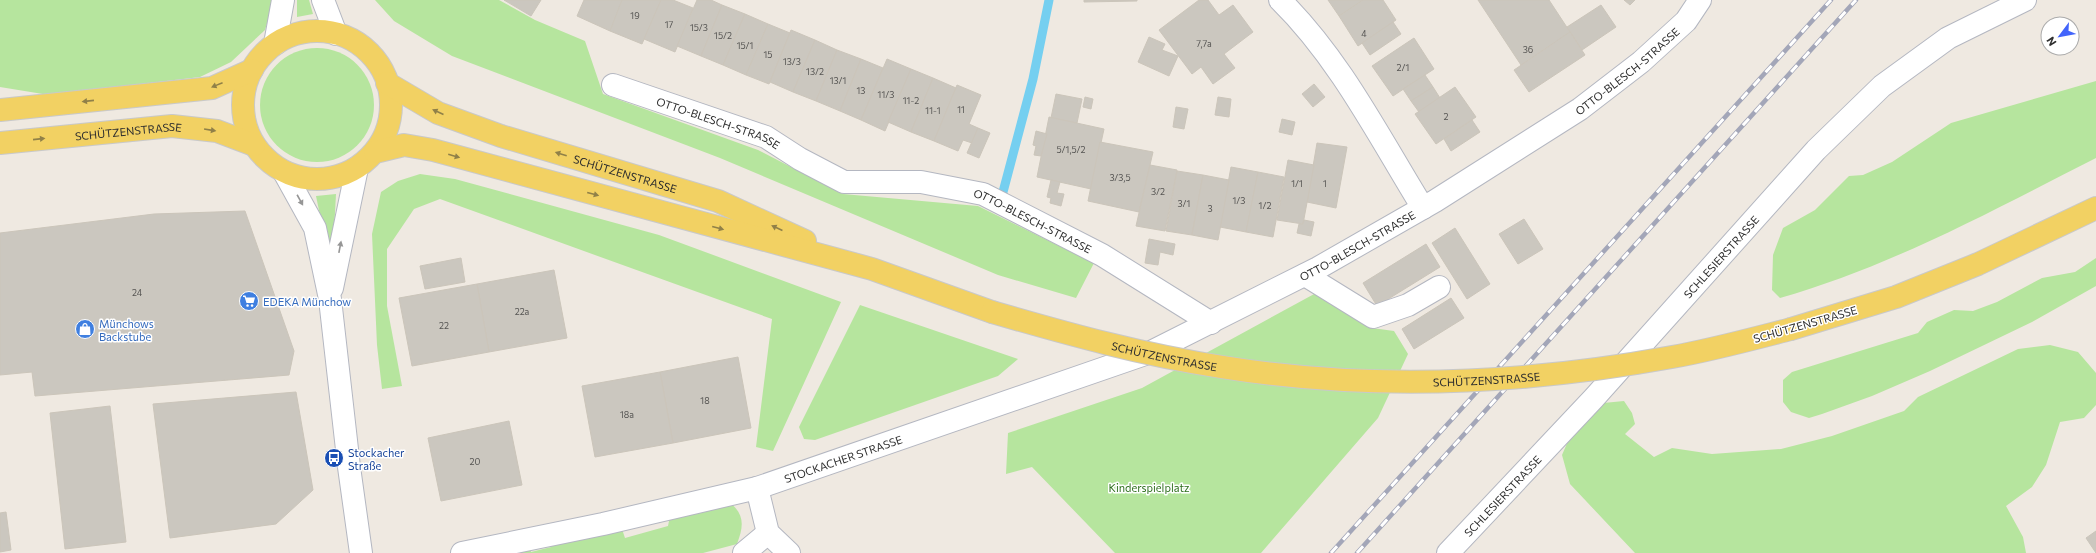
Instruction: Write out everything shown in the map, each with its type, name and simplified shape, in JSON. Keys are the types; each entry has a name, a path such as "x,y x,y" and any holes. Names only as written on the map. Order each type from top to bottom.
{"main road":[{"path":"315,31 336,34 358,44 376,60 388,82 391,106 387,131 375,152 357,168 333,178 308,179 284,172 268,160 254,144 246,126 243,107 246,88 252,70 262,56 275,44 294,35 315,31"},
{"path":"0,110 212,88 252,70"},
{"name":"SCHÜTZENSTRASSE","path":"388,82 438,113 501,136 718,201 863,267"},
{"name":"SCHÜTZENSTRASSE","path":"0,143 172,126 217,131 254,144"},
{"name":"SCHÜTZENSTRASSE","path":"375,152 404,145 433,150 863,267 992,312 1111,346 1207,365 1266,373 1382,381 1463,381 1550,375 1673,357 1791,329 1848,313 1903,294 1978,264 2096,208"}],"street":[{"path":"275,44 283,0"},
{"path":"323,0 336,34"},
{"name":"OTTO-BLESCH-STRASSE","path":"1280,0 1297,16 1338,70 1423,208"},
{"name":"OTTO-BLESCH-STRASSE","path":"613,85 766,137 800,159 844,182 922,182 984,194 1102,255 1211,323 1306,275 1423,208 1586,104 1646,57 1686,21 1700,0"},
{"name":"SCHLESIERSTRASSE","path":"1448,553 1600,392 1816,150 1882,86 1948,38 2025,0"},
{"path":"330,299 357,168"},
{"path":"284,172 315,228 330,299 349,467 362,553"},
{"path":"1306,275 1373,317 1408,305 1438,287"},
{"name":"STOCKACHER STRASSE","path":"462,553 603,524 757,488 1151,352 1211,323"},
{"path":"757,488 768,533 789,553"},
{"path":"744,553 768,533"}],"green space":[{"path":"0,0 274,0 265,30 231,62 200,77 49,95 0,87"},
{"path":"297,0 309,0 313,14 297,17"},
{"path":"375,0 499,0 535,20 585,41 603,94 758,150 843,194 978,206 1094,263 1076,298 998,275 720,158 452,56 394,21"},
{"path":"317,48 328,49 339,53 349,58 357,65 364,73 369,83 373,94 373,116 369,127 364,137 357,145 349,152 339,157 328,161 317,162 306,161 295,157 285,152 277,145 270,137 265,127 261,116 260,105 261,94 265,83 270,73 277,65 285,58 295,53 306,49"},
{"path":"2096,81 2096,158 1941,236 1862,270 1822,285 1780,298 1772,290 1773,255 1783,228 1815,210 1849,176 1863,175 1892,162 1951,123"},
{"path":"420,174 455,179 659,235 841,302 773,451 756,447 772,319 440,199 414,209 387,249 387,306 402,386 382,389 377,345 372,234 381,192 398,181"},
{"path":"336,194 333,249 327,249 316,196"},
{"path":"2096,258 2096,286 2032,322 1930,371 1872,396 1809,418 1791,412 1783,402 1783,380 1792,372 1918,333 1927,322 1954,310 1973,311 1997,302 2042,278 2075,272"},
{"name":"Kinderspielplatz","path":"1316,293 1372,328 1394,331 1408,354 1378,418 1261,553 1115,553 1032,467 1006,474 1008,433 1142,388"},
{"path":"860,305 1018,359 998,376 815,440 804,439 799,427"},
{"path":"2050,345 2078,352 2096,373 2096,405 2084,418 2060,422 2046,465 2032,487 2006,506 2023,537 2026,553 1635,553 1570,484 1562,455 1578,418 1593,404 1624,401 1632,413 1635,424 1625,434 1654,457 1672,448 1712,454 1781,449 1832,436 1904,411 1918,397 2018,349"},
{"path":"725,499 736,509 741,518 742,524 740,537 737,544 703,553 514,553 530,544 531,552 551,547 551,540 620,523 625,538 668,526 671,511"}],"building":[{"path":"504,0 541,0 531,16"},
{"path":"584,0 622,0 610,31 577,16"},
{"path":"622,0 661,0 642,44 610,31"},
{"path":"661,0 673,0 693,8 675,52 644,39"},
{"path":"697,0 711,0 722,5 701,56 677,46"},
{"path":"1084,0 1137,0 1137,1 1084,2"},
{"path":"1199,0 1208,0 1219,15 1233,5 1253,32 1224,54 1235,68 1213,84 1201,67 1192,74 1159,30"},
{"path":"1328,0 1363,0 1339,16"},
{"path":"1363,0 1383,0 1396,20 1358,46 1339,16"},
{"path":"1478,0 1549,0 1570,32 1521,65"},
{"path":"1624,0 1635,0 1630,5"},
{"path":"722,5 745,14 723,65 701,56"},
{"path":"1601,5 1616,27 1582,50 1567,27"},
{"path":"745,14 768,24 746,75 723,65"},
{"path":"1393,22 1401,34 1370,55 1362,43"},
{"path":"768,24 790,33 769,84 746,75"},
{"path":"791,30 815,40 793,92 770,82"},
{"path":"1570,32 1585,55 1529,92 1514,70"},
{"path":"1149,37 1165,44 1162,50 1178,56 1169,76 1138,62"},
{"path":"1414,38 1434,69 1393,96 1372,66"},
{"path":"815,40 837,50 816,101 793,92"},
{"path":"837,50 861,59 840,111 816,101"},
{"path":"861,59 883,68 861,120 840,111"},
{"path":"887,59 911,69 885,131 861,120"},
{"path":"911,69 933,78 911,132 888,122"},
{"path":"1425,75 1433,87 1411,101 1403,89"},
{"path":"933,78 956,88 934,141 911,132"},
{"path":"1314,84 1325,97 1313,107 1302,94"},
{"path":"957,85 981,95 969,124 978,128 972,143 963,140 958,151 934,141"},
{"path":"1433,87 1440,98 1419,112 1411,101"},
{"path":"1455,87 1476,117 1436,144 1415,114"},
{"path":"1056,94 1082,99 1077,123 1051,118"},
{"path":"1085,97 1093,99 1091,109 1083,107"},
{"path":"1218,97 1231,99 1229,117 1215,115"},
{"path":"1176,107 1188,109 1184,129 1173,127"},
{"path":"1049,117 1104,129 1091,189 1037,177"},
{"path":"1282,119 1295,122 1292,135 1279,132"},
{"path":"1472,120 1480,132 1451,151 1444,139"},
{"path":"978,128 990,133 979,158 967,153"},
{"path":"1036,131 1047,134 1041,156 1034,155 1036,146 1033,145"},
{"path":"1100,142 1153,152 1139,212 1088,201"},
{"path":"1317,143 1347,147 1336,208 1307,202"},
{"path":"1288,160 1314,165 1303,224 1277,220"},
{"path":"1150,165 1177,170 1165,231 1136,226"},
{"path":"1231,167 1258,172 1246,232 1220,227"},
{"path":"1177,171 1203,175 1192,235 1166,231"},
{"path":"1258,172 1284,177 1273,237 1246,232"},
{"path":"1203,175 1229,180 1218,240 1192,235"},
{"path":"1051,180 1060,182 1057,193 1064,194 1061,206 1050,203 1051,198 1047,197"},
{"path":"245,211 294,351 289,375 35,396 32,372 0,375 0,233 154,214"},
{"path":"1524,219 1543,249 1518,264 1499,234"},
{"path":"1304,220 1314,222 1311,236 1297,233 1299,224 1303,224"},
{"path":"1455,228 1490,284 1467,299 1432,243"},
{"path":"1149,239 1175,244 1173,255 1160,252 1158,265 1145,263"},
{"path":"1426,244 1440,267 1377,306 1363,283"},
{"path":"461,258 465,282 425,289 420,266"},
{"path":"554,270 567,338 489,352 477,284"},
{"path":"477,284 489,352 412,366 399,298"},
{"path":"1451,298 1464,318 1414,349 1402,329"},
{"path":"738,357 751,428 673,443 660,372"},
{"path":"660,372 673,443 595,457 582,386"},
{"path":"296,392 313,490 276,524 170,538 153,404"},
{"path":"110,406 126,542 65,549 50,413"},
{"path":"509,421 522,485 441,501 428,438"},
{"path":"6,512 11,550 0,552 0,513"},
{"path":"2096,531 2096,553 2086,538"}],"waterway":[{"path":"1003,192 1033,79 1049,0"}],"railway":[{"path":"1331,553 1831,0"},
{"path":"1357,553 1856,0"}],"place":[{"name":"EDEKA Münchow","path":"249,301"},
{"name":"Münchows Backstube","path":"85,329"},
{"name":"Stockacher Straße","path":"334,458"}]}
